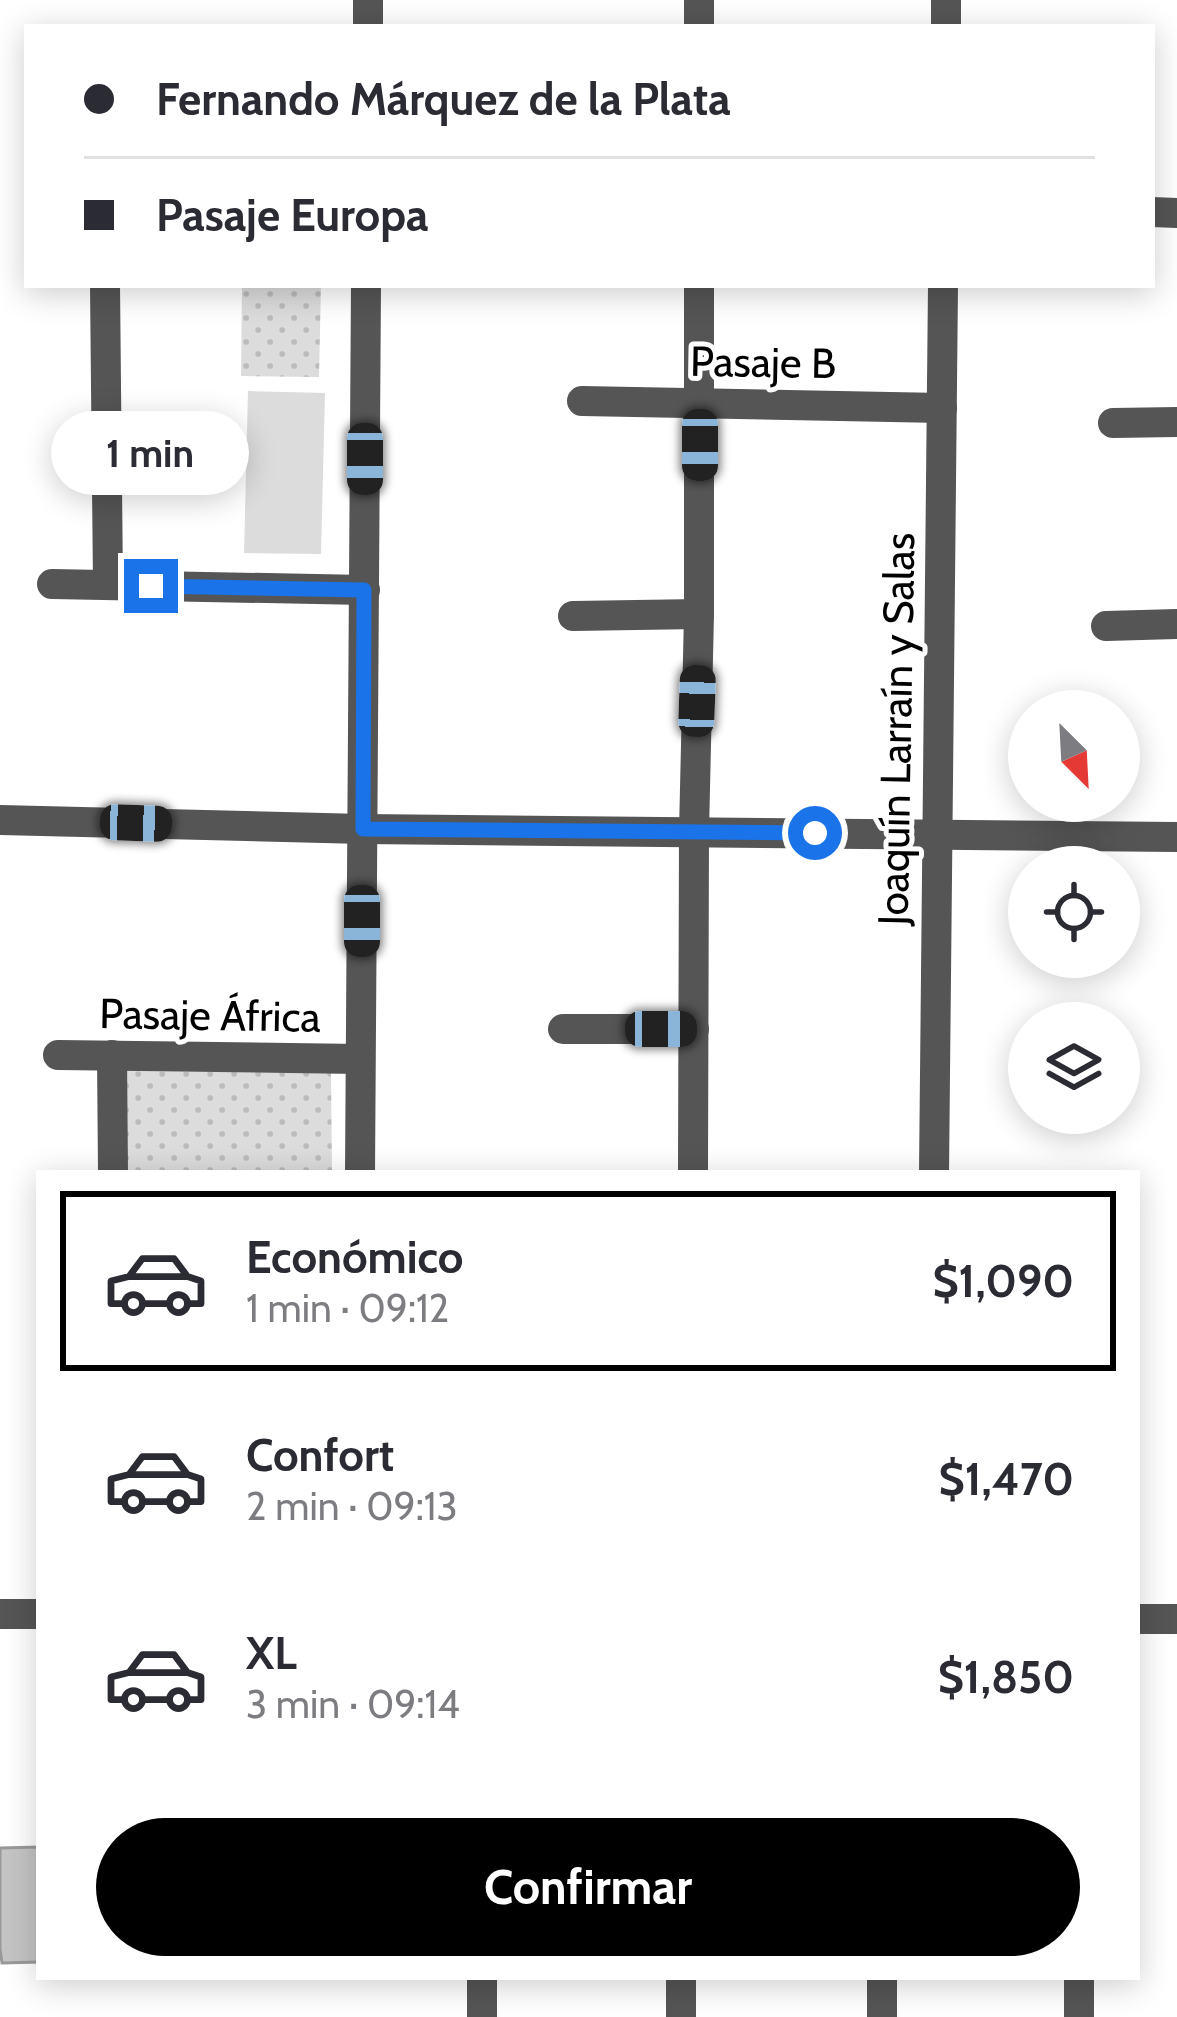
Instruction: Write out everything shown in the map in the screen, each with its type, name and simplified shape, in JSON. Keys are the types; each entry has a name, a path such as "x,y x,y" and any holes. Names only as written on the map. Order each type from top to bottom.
{"street":[{"path":"105,288 108,585"},
{"path":"360,1170 367,288"},
{"path":"693,1170 699,288"},
{"name":"Joaquín Larraín y Salas","path":"934,1170 943,288"},
{"name":"Pasaje B","path":"582,401 942,409"},
{"path":"1113,423 1177,422"},
{"path":"52,584 364,590"},
{"path":"573,616 699,614"},
{"path":"1106,626 1177,624"},
{"path":"0,820 363,829 1177,836"},
{"path":"563,1029 694,1029"},
{"name":"Pasaje África","path":"58,1054 360,1059"},
{"path":"112,1055 113,1170"},
{"path":"0,1614 36,1614"},
{"path":"1140,1619 1177,1619"},
{"path":"482,1980 482,2017"},
{"path":"681,1980 681,2017"},
{"path":"881,2017 882,1980"},
{"path":"1079,1980 1079,2017"}],"shaded area":[{"path":"242,288 321,288 319,377 241,376"},
{"path":"248,391 325,393 321,554 244,553"},
{"path":"125,1071 331,1073 332,1170 123,1170"}],"building":[{"path":"36,1847 36,1962 2,1963 0,1848"}],"route":[{"path":"151,586 364,590 363,829 815,833"}]}
